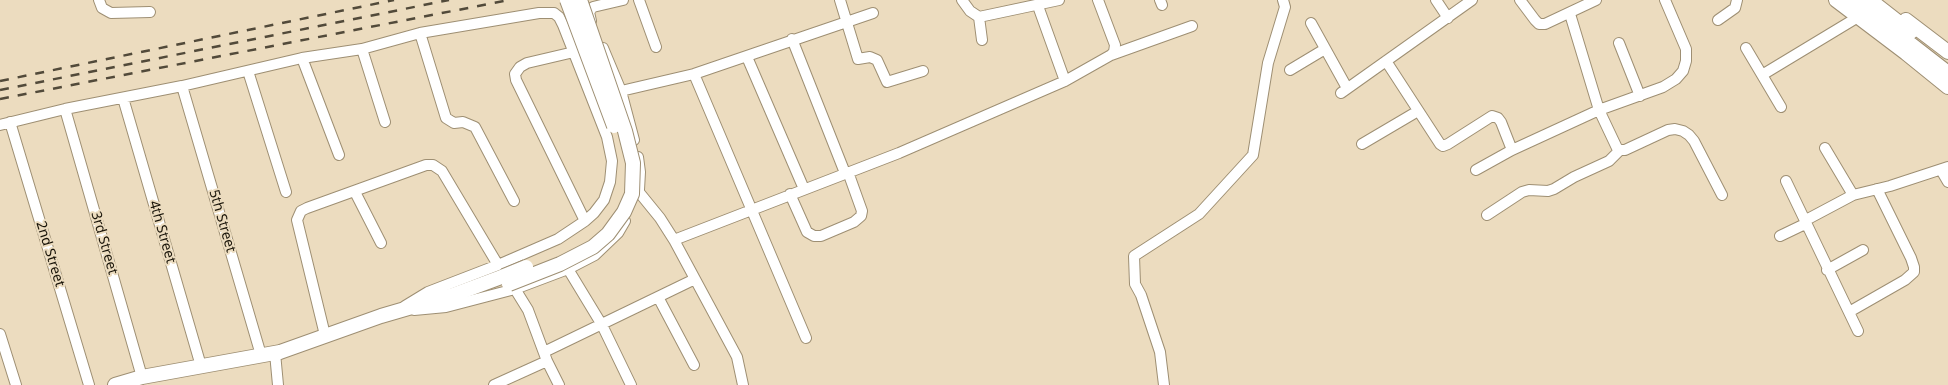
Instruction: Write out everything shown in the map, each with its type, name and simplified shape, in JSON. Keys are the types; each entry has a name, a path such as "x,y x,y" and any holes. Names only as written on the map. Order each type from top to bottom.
{"street":[{"path":"99,0 102,8 112,13 150,12"},
{"path":"115,385 142,377 268,354 456,294 576,248 598,232 612,217 621,199 626,177 620,139 567,0"},
{"path":"5,124 302,58 362,50 420,33 539,13 554,13 585,4 623,0"},
{"path":"639,0 656,47"},
{"path":"840,0 858,59 870,57 877,60 887,82 923,71"},
{"path":"962,0 970,11 980,17 1025,4 1038,6 1059,0"},
{"path":"1098,0 1115,45 1114,52 1111,55"},
{"path":"1164,385 1160,352 1142,295 1135,284 1134,256 1199,214 1253,155 1268,64 1285,7 1283,0"},
{"path":"1436,0 1448,18"},
{"path":"1311,24 1325,49 1344,91 1472,0"},
{"path":"1520,0 1539,24 1545,24 1570,14 1596,0"},
{"path":"1476,170 1512,150 1599,110 1663,87 1676,79 1683,71 1686,61 1686,49 1664,0"},
{"path":"1718,20 1735,8 1737,0"},
{"path":"1836,0 1948,87"},
{"path":"1854,0 1948,73"},
{"path":"1870,0 1948,61"},
{"path":"1880,0 1948,52"},
{"path":"456,294 465,298 509,284 560,264 593,247 608,234 624,212 632,194 633,162 623,122 585,4"},
{"path":"398,311 434,309 515,289 568,269 595,255 618,233 633,208 638,191 640,172 621,91 585,4"},
{"path":"1038,6 1064,81"},
{"path":"398,311 428,292 558,239 585,221 604,200 610,182 612,161 607,136 563,25 559,17 554,13"},
{"path":"621,91 694,74 747,57 792,39 873,13"},
{"path":"1570,14 1599,110 1613,143 1620,150"},
{"path":"980,17 982,40"},
{"path":"1762,75 1858,17"},
{"path":"674,240 899,153 1064,81 1111,55 1192,26"},
{"path":"420,33 446,118 454,123 470,124 478,131 514,201"},
{"path":"790,194 807,232 814,236 821,236 854,222 862,211 792,39"},
{"path":"1618,42 1640,96"},
{"path":"1746,48 1782,107"},
{"path":"1290,70 1325,49"},
{"path":"362,50 386,122"},
{"path":"574,52 527,63 520,67 515,74 516,80 585,221"},
{"path":"747,57 804,189"},
{"path":"302,58 339,155"},
{"path":"1386,61 1436,139 1444,146 1489,117 1495,116 1501,122 1512,150"},
{"path":"248,71 286,192"},
{"path":"694,74 806,338"},
{"name":"5th Street","path":"182,86 278,385"},
{"name":"4th Street","path":"123,98 201,366"},
{"name":"3rd Street","path":"66,109 142,377"},
{"path":"1362,144 1418,111"},
{"name":"2nd Street","path":"5,124 89,385"},
{"path":"1487,215 1522,192 1535,189 1548,191 1554,189 1574,177 1609,161 1620,150 1626,150 1668,130 1675,129 1689,135 1694,141 1722,195"},
{"path":"1825,148 1853,195"},
{"path":"325,335 297,220 301,211 307,208 426,165 438,167 498,265"},
{"path":"1780,236 1853,195 1944,169 1948,182"},
{"path":"1786,181 1827,270 1858,331"},
{"path":"1849,312 1905,280 1914,272 1911,258 1877,189"},
{"path":"638,191 660,218 674,240 738,357 743,385"},
{"path":"355,192 381,243"},
{"path":"1827,270 1863,250"},
{"path":"568,269 602,325 631,385"},
{"path":"494,385 602,325 695,279"},
{"path":"515,289 528,310 559,385"},
{"path":"658,297 694,365"},
{"path":"0,334 16,385"}],"railway":[{"path":"0,81 394,0"},
{"path":"0,90 449,0"},
{"path":"0,99 509,0"}]}
